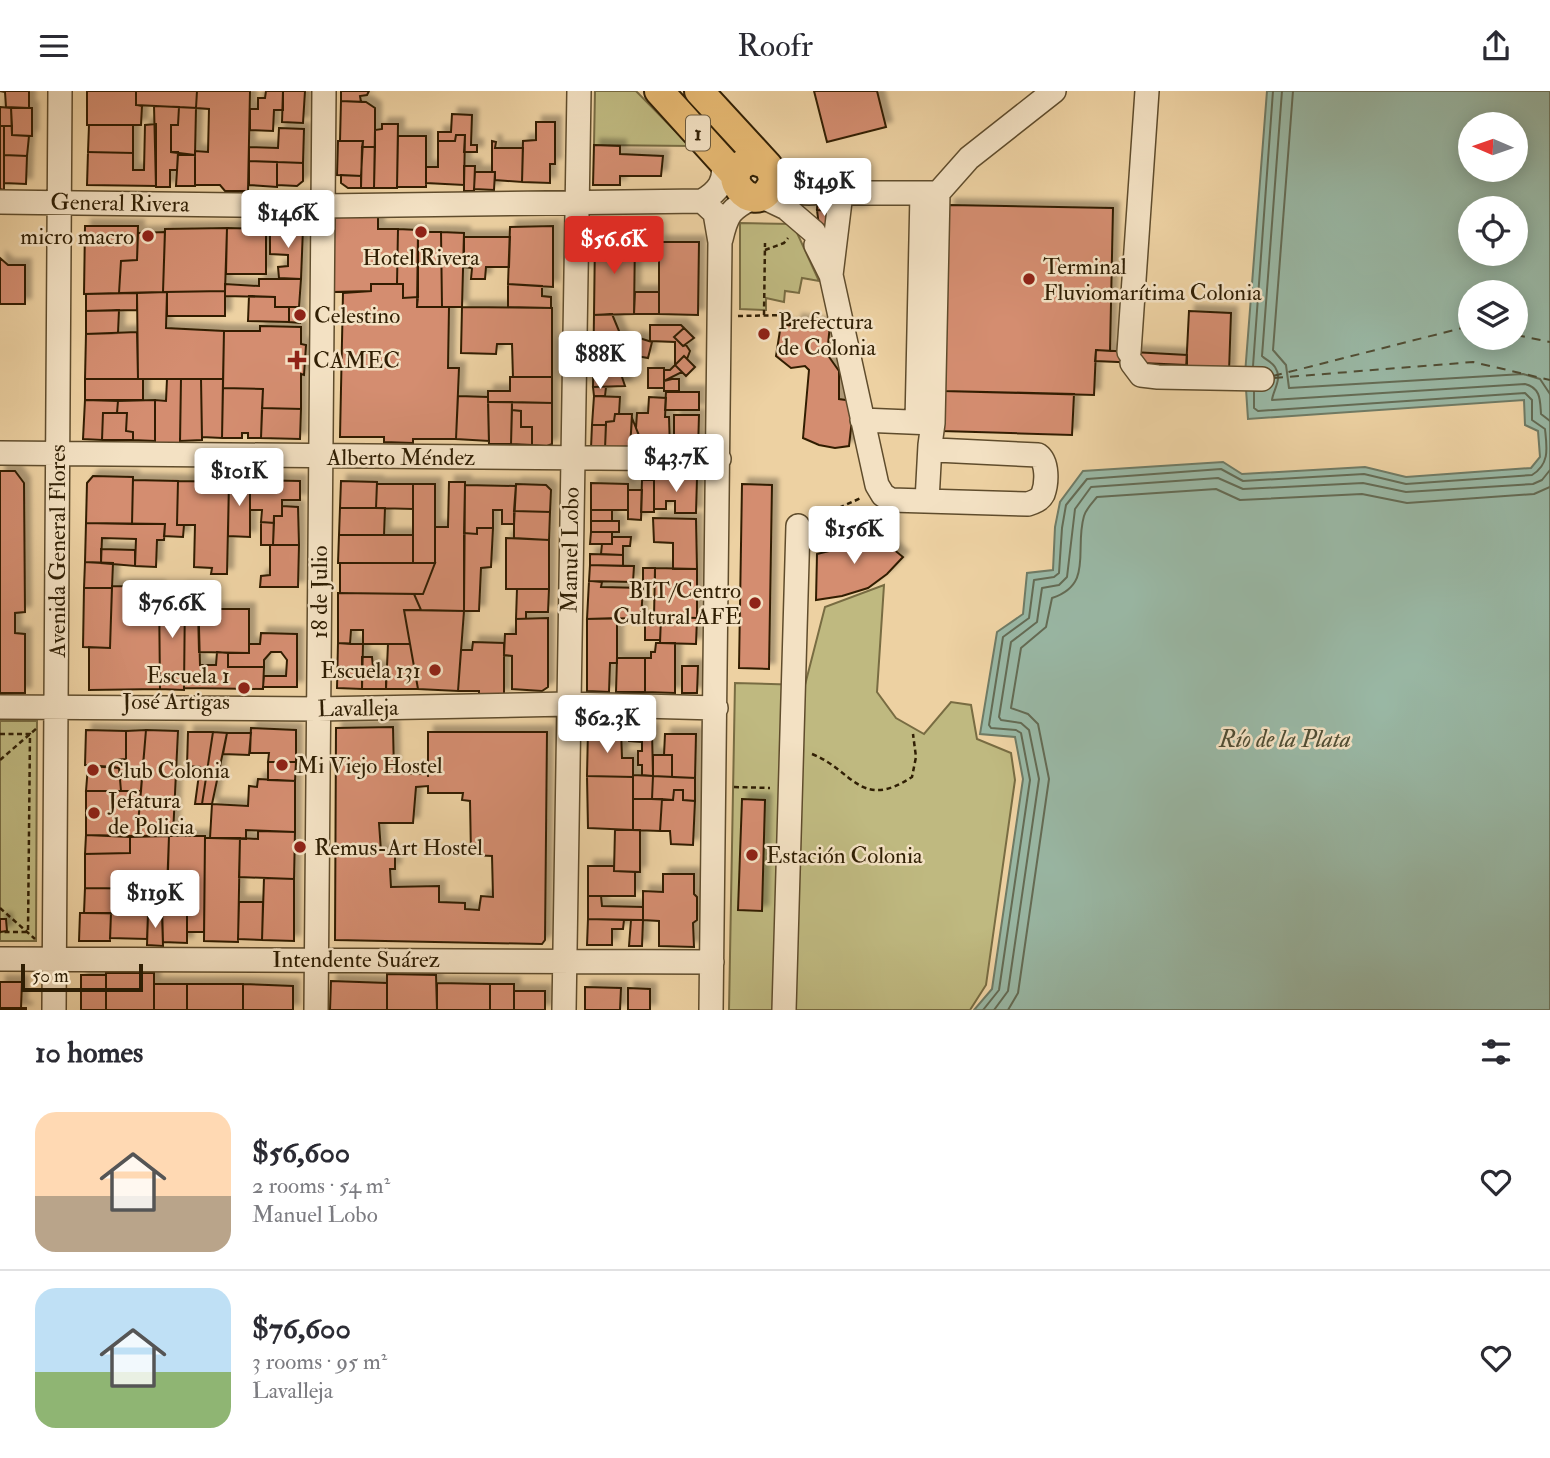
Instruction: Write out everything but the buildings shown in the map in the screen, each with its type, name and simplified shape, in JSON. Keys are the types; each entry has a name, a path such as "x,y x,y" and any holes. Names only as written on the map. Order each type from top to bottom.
{"main road":[{"name":"1","path":"659,91 744,183"},
{"name":"1","path":"699,91 767,166"},
{"name":"1","path":"744,183 739,167 758,160 767,166"}],"street":[{"name":"Avenida General Flores","path":"54,1010 60,91"},
{"name":"18 de Julio","path":"316,1010 324,91"},
{"name":"Manuel Lobo","path":"564,1010 579,91"},
{"path":"767,166 792,190 806,195 930,194 969,158 1054,91"},
{"path":"1147,91 1131,357 1133,367 1141,375 1158,377 1262,379"},
{"path":"711,1010 721,316 720,242 715,213 702,201 714,194 723,182 744,183 786,208 810,232 831,275"},
{"path":"720,242 726,216 733,209 744,183"},
{"path":"830,193 831,275 880,490 891,500 1028,504 1037,501 1042,494 1046,465 1038,455 936,450 927,430"},
{"path":"927,501 930,194"},
{"name":"General Rivera","path":"0,202 323,206 702,201"},
{"path":"862,420 927,430"},
{"name":"Alberto Méndez","path":"0,453 719,459"},
{"path":"784,1010 798,526"},
{"name":"Lavalleja","path":"0,707 318,709 568,704 716,708"},
{"name":"Intendente Suárez","path":"0,959 712,962"}],"path":[{"path":"765,250 810,232"},
{"path":"764,315 765,243"},
{"path":"721,316 791,315 790,325"},
{"path":"798,526 880,490"},
{"path":"0,760 56,707"},
{"path":"0,734 30,734"},
{"path":"28,932 30,734"},
{"path":"792,752 815,754 850,781 872,790 895,788 912,777 916,757 913,734"},
{"path":"715,786 790,789"},
{"path":"0,908 55,959"},
{"path":"0,932 28,932"}],"shaded area":[{"path":"595,91 636,91 690,146 594,145"},
{"path":"740,223 793,224 819,281 802,278 799,293 785,291 784,302 766,298 766,310 740,309"},
{"path":"884,585 877,692 896,718 924,734 951,702 971,705 977,739 1011,753 1015,780 986,985 970,1010 729,1010 735,683 805,685 825,607"},
{"path":"0,721 37,721 36,941 0,941"}],"water":[{"name":"Río de la Plata","path":"1267,91 1550,91 1550,1010 974,1010 992,989 1023,779 1015,737 980,734 997,632 1023,614 1027,573 1053,570 1055,527 1060,502 1083,471 1223,462 1242,474 1365,467 1406,477 1531,468 1540,457 1538,431 1525,425 1524,400 1248,419 1245,374"}],"ferry route":[{"path":"1273,376 1458,329"},
{"path":"1528,337 1550,342"},
{"path":"1274,378 1473,362 1550,380"}],"place":[{"name":"Hotel Rivera","path":"421,232"},
{"name":"micro macro","path":"148,236"},
{"name":"Terminal Fluviomarítima Colonia","path":"1029,279"},
{"name":"Celestino","path":"300,315"},
{"name":"Prefectura de Colonia","path":"764,334"},
{"name":"CAMEC","path":"297,360"},
{"name":"BIT/Centro Cultural AFE","path":"755,603"},
{"name":"Escuela 131","path":"435,670"},
{"name":"Escuela 1 José Artigas","path":"244,688"},
{"name":"Mi Viejo Hostel","path":"282,765"},
{"name":"Club Colonia","path":"93,770"},
{"name":"Jefatura de Policia","path":"94,813"},
{"name":"Remus-Art Hostel","path":"300,847"},
{"name":"Estación Colonia","path":"752,855"}]}
